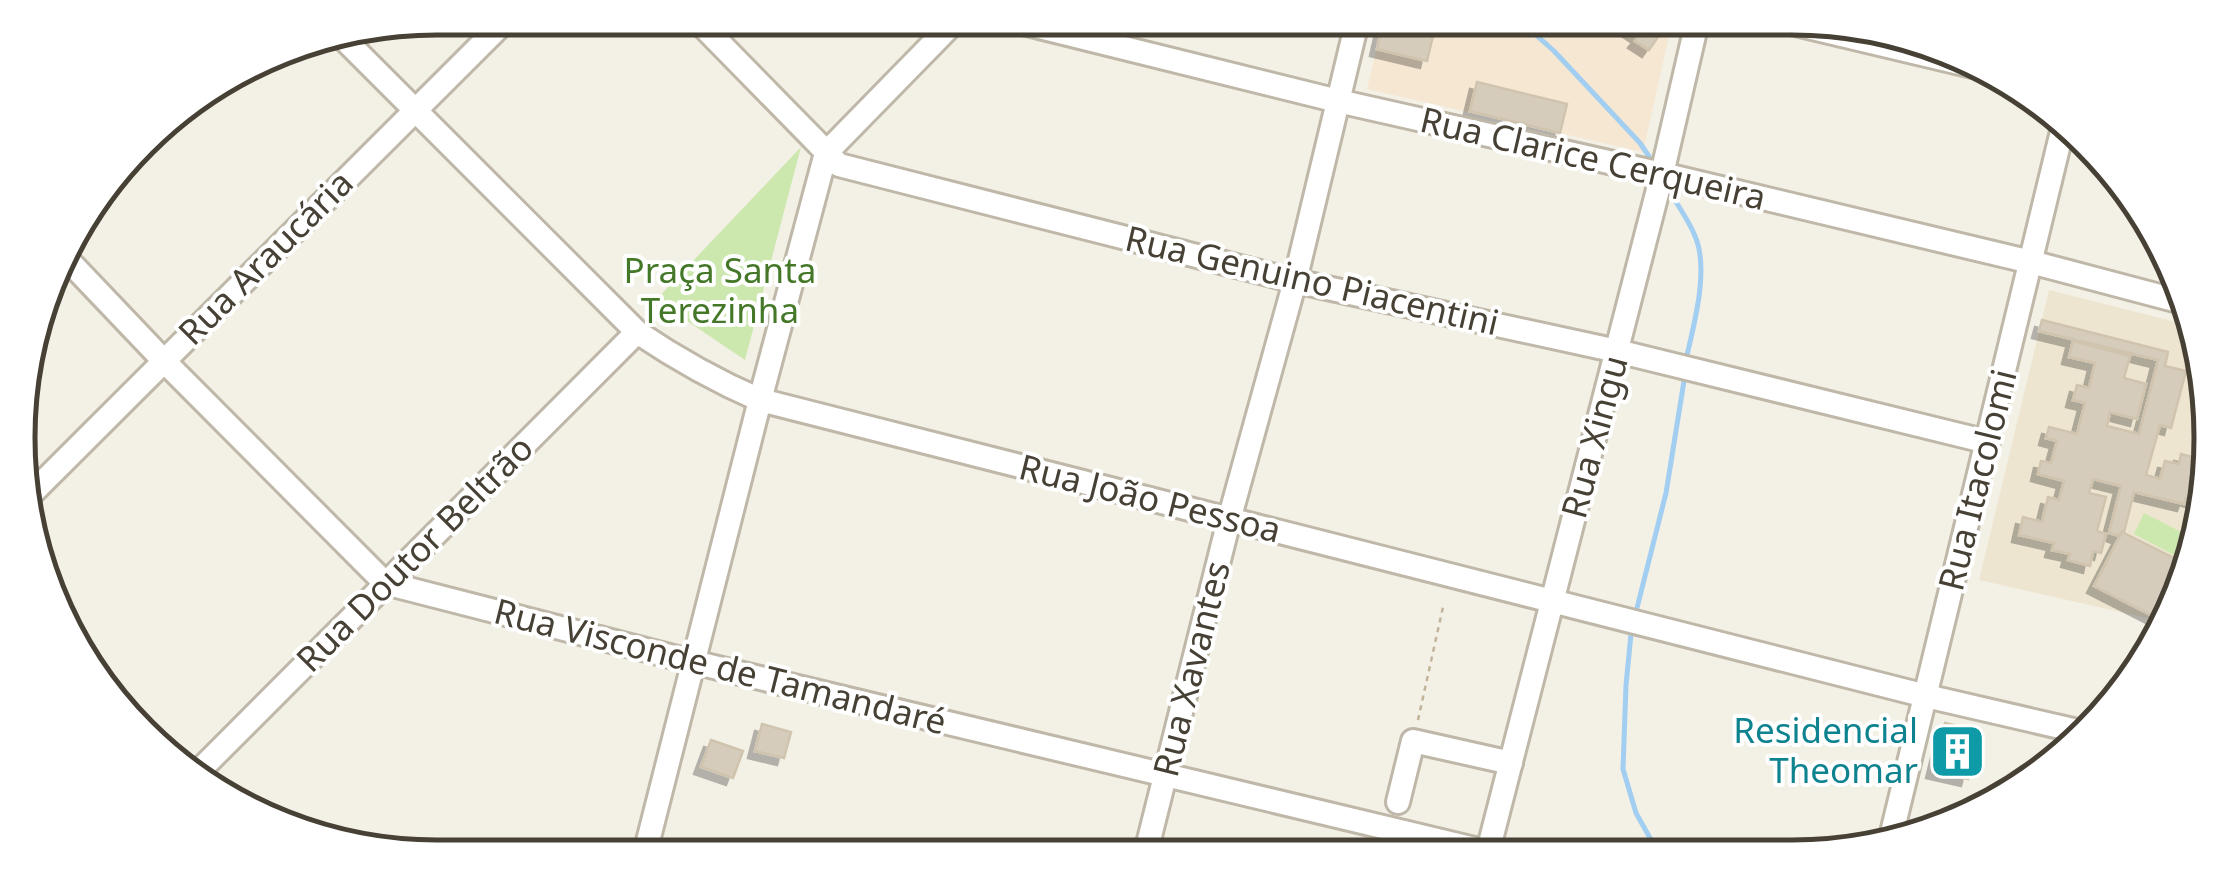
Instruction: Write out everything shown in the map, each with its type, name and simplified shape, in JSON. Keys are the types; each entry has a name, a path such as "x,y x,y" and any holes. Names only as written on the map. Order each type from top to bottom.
{"street":[{"name":"Rua Araucária","path":"38,487 491,35"},
{"name":"Rua Genuino Piacentini","path":"712,35 839,165 1294,281 1617,350 1988,442"},
{"path":"648,840 826,152 941,35"},
{"name":"Rua Clarice Cerqueira","path":"1086,35 1338,101 1662,174 2169,299"},
{"name":"Rua Xavantes","path":"1150,840 1354,35"},
{"name":"Rua Xingu","path":"1495,840 1694,35"},
{"name":"Rua João Pessoa","path":"351,45 637,332 679,360 760,400 2069,729"},
{"name":"Rua Itacolomi","path":"1894,827 2061,138"},
{"path":"74,266 385,583"},
{"name":"Rua Doutor Beltrão","path":"204,765 637,332"},
{"name":"Rua Visconde de Tamandaré","path":"385,583 693,662 1434,840"},
{"path":"1398,802 1413,741 1511,763"}],"path":[{"path":"1413,741 1443,607"}],"shaded area":[{"path":"1380,35 1669,35 1643,152 1367,89"},
{"path":"2049,290 2177,322 2191,385 2191,490 2173,567 2151,619 1979,580"}],"green space":[{"name":"Praça Santa Terezinha","path":"801,147 745,360 656,300"},
{"path":"2144,513 2182,533 2174,555 2134,534"}],"building":[{"path":"1380,35 1433,35 1427,61 1377,49"},
{"path":"1659,35 1649,50 1635,41 1639,36"},
{"path":"1477,82 1567,104 1560,133 1470,111"},
{"path":"2042,320 2168,352 2165,366 2186,371 2171,428 2160,425 2146,475 2160,479 2165,461 2179,464 2181,454 2193,457 2189,499 2186,498 2184,504 2134,492 2124,532 2119,536 2109,533 2121,486 2093,479 2089,493 2106,497 2097,531 2106,534 2101,553 2093,551 2090,566 2068,560 2070,554 2052,550 2054,543 2019,535 2023,517 2042,522 2048,497 2059,500 2064,481 2038,474 2041,461 2051,463 2057,441 2046,438 2049,427 2077,434 2085,403 2073,400 2077,385 2089,388 2095,363 2069,357 2073,341 2130,356 2124,378 2146,384 2137,419 2110,412 2107,426 2139,434 2158,360 2039,331"},
{"path":"2122,532 2175,559 2152,616 2094,586"},
{"name":"Residencial Theomar","path":"1945,723 1980,731 1968,779 1933,771"},
{"path":"762,724 791,732 784,758 755,751"},
{"path":"711,740 743,751 733,778 701,767"}],"waterway":[{"path":"1536,35 1640,143 1652,161"},
{"path":"1671,194 1695,236 1701,263 1687,355"},
{"path":"1637,608 1666,493 1684,381"},
{"path":"1631,634 1623,769 1636,813 1651,840"}],"place":[{"name":"Residencial Theomar","path":"1957,751"}]}
